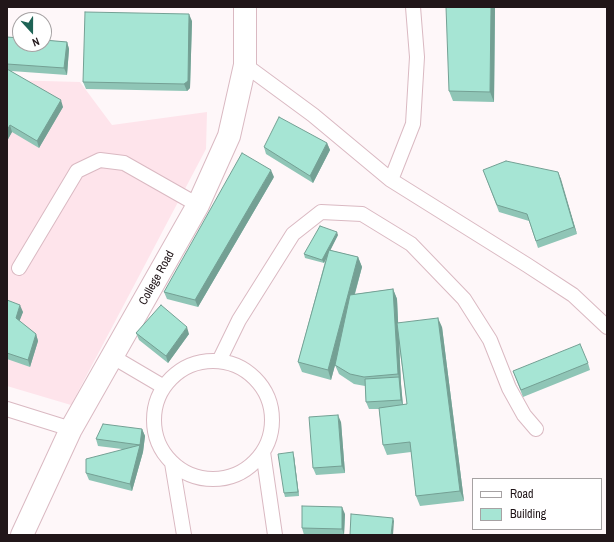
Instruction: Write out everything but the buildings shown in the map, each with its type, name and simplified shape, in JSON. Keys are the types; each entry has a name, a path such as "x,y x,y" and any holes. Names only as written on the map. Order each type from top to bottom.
{"street":[{"name":"College Road","path":"22,535 71,429 198,206 229,136 245,66 245,7"}],"lane":[{"path":"391,180 412,124 417,57 413,7"},
{"path":"245,66 313,115 391,180 572,295 607,327"},
{"path":"20,268 77,170 100,160 124,163 198,206"},
{"path":"219,361 239,320 293,234 321,212 362,214 411,244 464,300 490,340 510,388 524,415 536,429"},
{"path":"112,357 164,387"},
{"path":"219,361 238,366 255,378 266,394 272,414 270,434 263,452 244,470 220,479 194,476 172,463 162,450 156,435 154,418 157,402 164,387 179,372 198,363 219,361"},
{"path":"7,409 71,429"},
{"path":"263,452 275,535"},
{"path":"172,463 184,535"}],"shaded area":[{"path":"7,80 80,82 112,125 207,112 206,149 71,405 7,386"}]}
